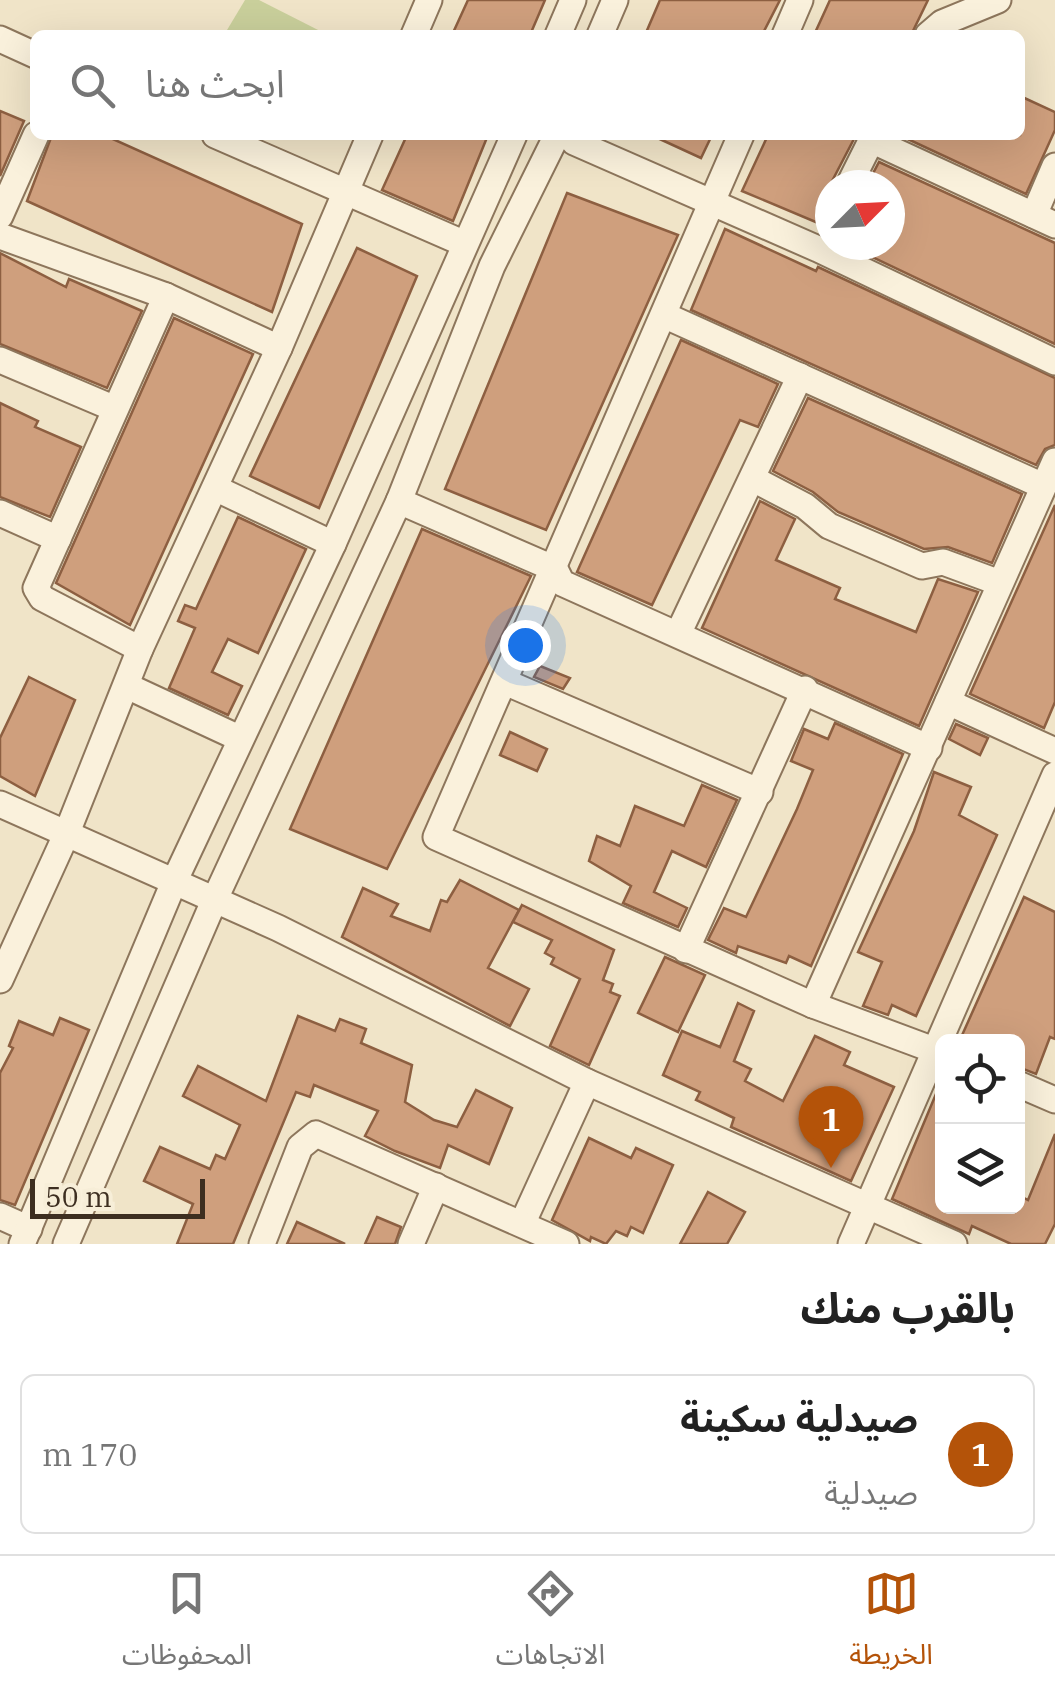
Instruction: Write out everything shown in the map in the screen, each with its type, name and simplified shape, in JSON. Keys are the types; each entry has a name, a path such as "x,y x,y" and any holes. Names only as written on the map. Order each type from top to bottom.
{"street":[{"path":"416,30 429,0"},
{"path":"560,30 573,0"},
{"path":"602,30 615,0"},
{"path":"787,30 800,0"},
{"path":"934,30 992,1"},
{"path":"0,39 30,52"},
{"path":"0,216 34,140"},
{"path":"226,140 463,243"},
{"path":"0,980 66,834 140,649 279,348 368,140"},
{"path":"0,1216 26,1236 174,882 333,544 512,140"},
{"path":"66,1244 214,901 398,500 492,266 554,140"},
{"path":"573,140 815,248"},
{"path":"740,140 436,838 813,1004 935,1050"},
{"path":"857,170 872,140"},
{"path":"877,140 1044,220 1055,166"},
{"path":"0,236 166,296 279,348"},
{"path":"841,260 1055,362"},
{"path":"140,649 42,598 36,588 38,575 58,540 113,408 166,296"},
{"path":"666,316 1044,486"},
{"path":"0,360 113,408"},
{"path":"678,634 800,376"},
{"path":"813,1004 1055,461"},
{"path":"752,478 806,506 830,526 922,566 943,562 1000,583"},
{"path":"215,488 333,544"},
{"path":"398,500 556,568 562,584 805,689 929,748"},
{"path":"0,512 58,540"},
{"path":"505,682 760,792"},
{"path":"127,686 240,738"},
{"path":"686,950 805,689"},
{"path":"948,702 1055,751"},
{"path":"945,1034 1055,775"},
{"path":"0,804 174,882 588,1082 954,1244"},
{"path":"851,1244 935,1058"},
{"path":"522,1222 588,1082"},
{"path":"1025,1086 1053,1094"},
{"path":"262,1244 300,1146 308,1136 330,1138 522,1222 563,1244"},
{"path":"411,1244 436,1186"}],"green space":[{"path":"245,0 259,0 318,30 227,30"}],"building":[{"path":"468,0 545,0 532,30 454,30"},
{"path":"660,0 780,0 765,30 647,30"},
{"path":"830,0 928,0 913,30 816,30"},
{"path":"1025,98 1055,112 1055,130 1026,194 910,140 1025,140"},
{"path":"0,111 24,121 0,176"},
{"path":"50,140 115,140 302,224 272,312 27,201"},
{"path":"405,140 486,140 453,221 382,190"},
{"path":"662,140 710,140 701,158"},
{"path":"766,140 853,140 838,170 815,170 815,222 742,191"},
{"path":"879,162 896,170 875,170"},
{"path":"905,174 1055,243 1055,344 879,260 905,260"},
{"path":"567,193 678,235 546,530 445,489"},
{"path":"725,229 816,271 818,267 1055,378 1055,445 1045,449 1036,465 691,310"},
{"path":"357,248 417,276 319,508 250,476"},
{"path":"0,253 66,287 69,279 142,311 107,388 0,344"},
{"path":"174,318 253,354 130,625 56,583"},
{"path":"681,340 778,384 758,427 740,420 652,605 577,572"},
{"path":"808,398 1022,494 992,563 948,547 924,549 838,512 813,492 773,471"},
{"path":"0,403 38,421 35,427 81,447 50,517 0,497"},
{"path":"760,501 795,519 776,560 840,588 835,599 916,632 938,579 978,592 919,726 702,628"},
{"path":"1055,505 1055,702 1044,728 970,694"},
{"path":"238,517 306,549 258,653 228,639 212,672 242,686 228,715 169,688 195,628 178,621 185,605 196,609"},
{"path":"422,529 531,576 387,869 290,829"},
{"path":"540,666 570,678 563,689 534,677"},
{"path":"29,677 75,700 35,796 0,776 0,738"},
{"path":"835,723 903,754 811,966 789,956 786,963 738,946 736,953 708,940 724,908 746,917 797,809 813,770 791,761 804,729 828,739"},
{"path":"956,724 988,738 980,755 949,739"},
{"path":"510,732 547,749 537,771 500,755"},
{"path":"934,772 971,787 959,815 997,835 916,1016 892,1005 888,1015 863,1006 882,962 858,952 914,831"},
{"path":"702,785 737,800 706,867 672,851 654,892 687,908 678,927 623,903 631,886 589,861 597,836 620,846 635,806 684,826"},
{"path":"460,880 519,910 488,968 529,989 510,1026 342,937 363,888 398,904 391,916 430,931 441,900 447,902"},
{"path":"1024,897 1055,912 1055,1039 1050,1037 1036,1074 1025,1070 1025,1034 963,1034"},
{"path":"522,905 614,950 603,980 613,984 610,992 620,996 589,1065 550,1046 580,979 551,964 554,958 545,953 552,940 513,922"},
{"path":"665,957 705,975 678,1032 638,1013"},
{"path":"738,1003 754,1011 734,1061 751,1069 745,1081 783,1101 815,1036 850,1052 844,1065 894,1087 851,1181 731,1127 734,1118 696,1100 700,1092 663,1075 682,1031 720,1047"},
{"path":"298,1016 335,1031 340,1019 366,1029 361,1043 412,1065 405,1102 434,1120 457,1127 476,1090 512,1108 489,1164 448,1145 440,1168 395,1151 365,1136 378,1111 314,1085 310,1097 296,1092 233,1244 177,1244 193,1204 144,1181 160,1147 210,1169 216,1155 225,1159 240,1125 183,1096 198,1066 266,1101"},
{"path":"60,1018 89,1030 15,1205 0,1200 0,1073 13,1048 9,1046 19,1021 53,1035"},
{"path":"935,1096 935,1214 1025,1214 1025,1198 1028,1200 1055,1134 1055,1224 1045,1244 1011,1244 972,1226 969,1234 892,1199"},
{"path":"589,1138 631,1158 636,1148 673,1165 643,1233 631,1227 627,1236 616,1231 606,1244 591,1237 590,1241 552,1220"},
{"path":"708,1192 745,1212 727,1244 680,1244"},
{"path":"377,1217 401,1227 395,1244 365,1244"},
{"path":"297,1222 345,1244 287,1244"}],"place":[{"name":"صيدلية سكينة","path":"831,1168"}]}
